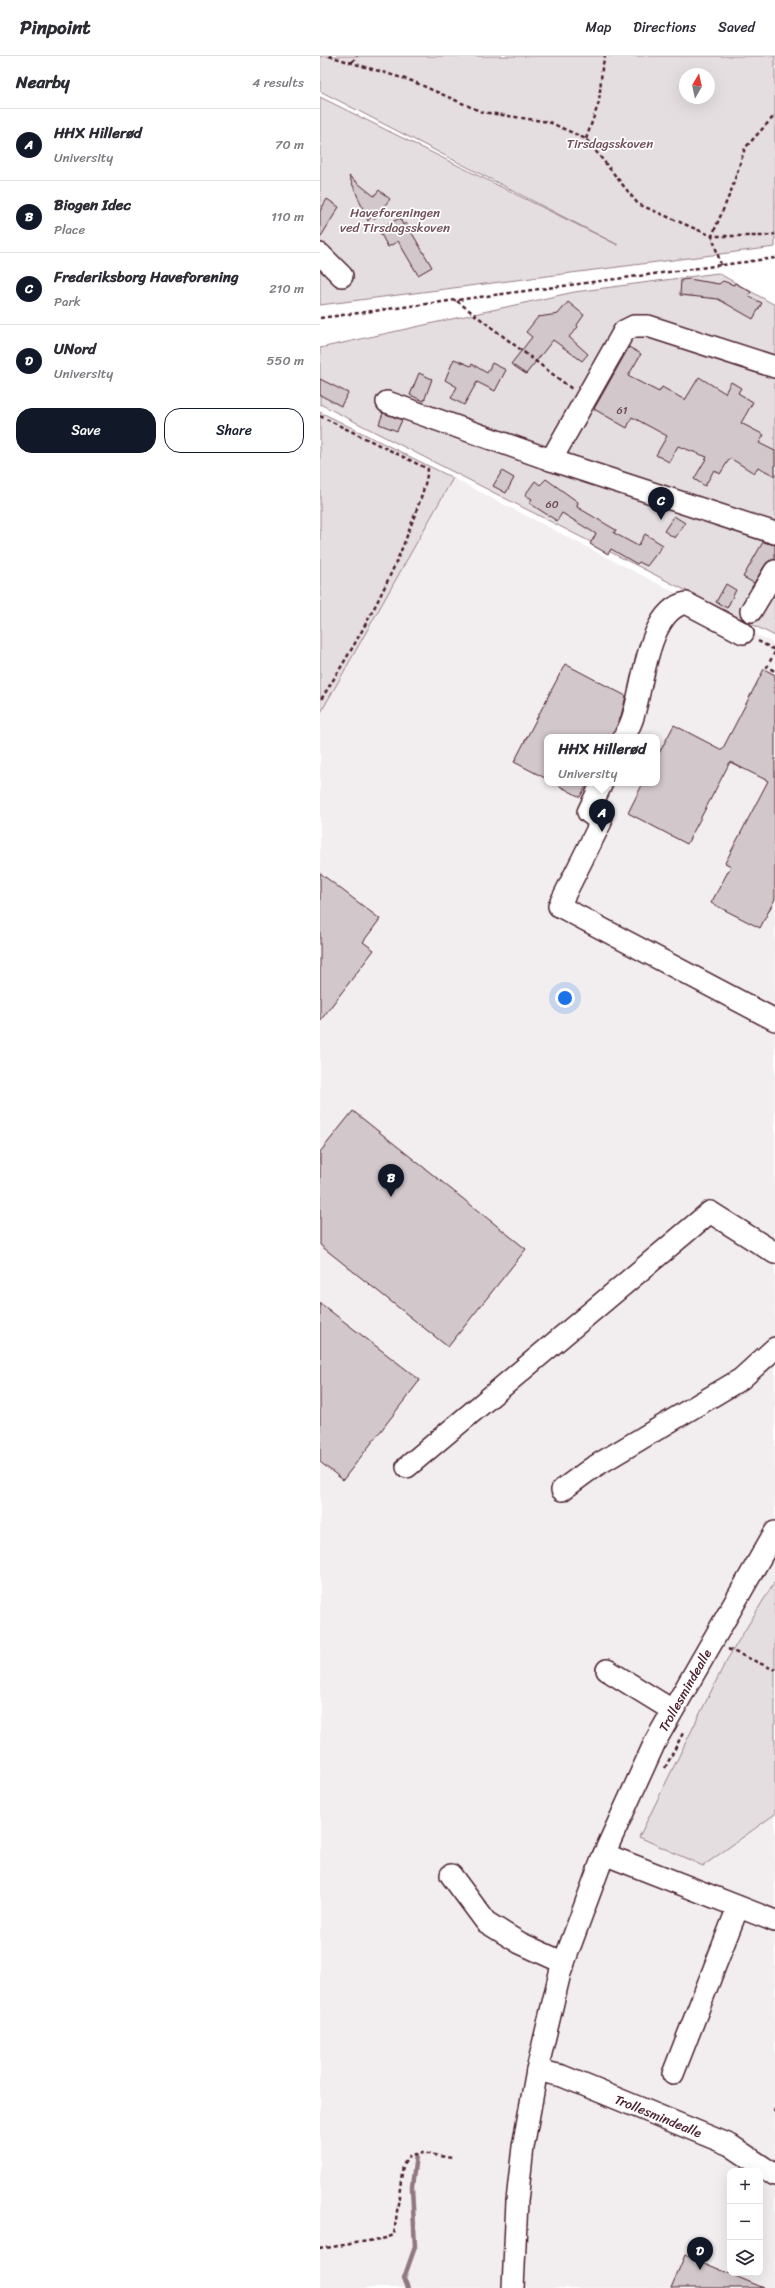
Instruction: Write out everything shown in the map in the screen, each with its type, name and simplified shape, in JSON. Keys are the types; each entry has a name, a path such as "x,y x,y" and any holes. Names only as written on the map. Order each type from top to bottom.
{"street":[{"path":"320,254 342,276"},
{"path":"551,460 624,331 634,326 648,326 775,367"},
{"path":"387,402 551,460 775,533"},
{"path":"751,611 775,571"},
{"path":"625,734 632,720 642,677 656,634 669,612 679,604 686,603 743,633"},
{"path":"601,786 588,812 601,822 559,906 775,1020"},
{"path":"407,1467 710,1212 775,1253"},
{"path":"562,1490 592,1468 741,1379 775,1348"},
{"name":"Trollesmindealle","path":"513,2288 517,2201 523,2147 537,2070 564,1963 604,1854 656,1740 672,1710 721,1649 775,1532"},
{"path":"607,1670 672,1710"},
{"path":"604,1854 775,1921"},
{"path":"451,1875 486,1922 520,1943 564,1963"},
{"path":"673,2074 738,1907"},
{"name":"Trollesmindealle","path":"537,2070 562,2076 730,2145 775,2174"}],"path":[{"path":"329,56 412,81 482,112 549,122 586,139 638,204 712,236 764,236 775,234"},
{"path":"352,62 357,56"},
{"path":"586,139 599,102 602,68 605,56"},
{"path":"721,265 712,236 731,191 745,148 775,116"},
{"path":"320,318 775,258"},
{"path":"457,300 586,399"},
{"path":"320,416 428,469 426,486 398,560 348,658 320,702"},
{"path":"775,652 767,666 775,671"},
{"path":"721,1649 732,1642"},
{"path":"721,1649 775,1670"},
{"path":"664,1770 685,1728"},
{"path":"320,2249 386,2238 394,2235 403,2165 410,2156 423,2153 452,2158"}],"shaded area":[{"path":"453,478 775,644 775,2288 320,2288 320,714"}],"green space":[{"name":"Tirsdagsskoven","path":"320,56 775,56 775,247 320,305 320,97 618,245 320,91"},
{"path":"718,273 775,305 775,636 320,404 320,348 574,292"},
{"path":"320,412 453,478 320,714"},
{"path":"775,1581 775,1814 703,1866 639,1837 725,1663"}],"building":[{"path":"349,176 374,196 379,190 390,199 374,219 372,216 368,221"},
{"path":"327,199 339,207 320,238 320,211"},
{"path":"400,218 403,225 406,223 432,267 418,275 398,241 388,247 378,229"},
{"path":"689,279 719,284 723,281 734,285 735,283 751,292 748,296 762,303 753,319 718,299 680,295 681,280"},
{"path":"568,302 584,315 577,325 578,327 569,337 588,354 582,361 553,340 526,374 511,364 532,337 526,332 538,317 558,314"},
{"path":"629,347 641,354 628,376 659,392 662,387 685,400 699,377 725,393 731,382 741,388 738,393 753,402 741,423 764,435 759,443 775,451 775,476 758,467 754,473 730,458 720,474 714,470 705,486 694,479 707,457 678,446 669,462 656,455 667,436 632,417 627,428 594,409"},
{"path":"454,359 471,366 472,364 487,373 492,363 506,370 495,391 477,382 464,405 451,398 457,387 445,380"},
{"path":"419,373 432,379 424,401 410,395"},
{"path":"320,379 348,393 341,406 320,395"},
{"path":"383,413 402,420 397,431 379,424"},
{"path":"502,471 514,478 506,493 493,486"},
{"path":"546,479 578,502 577,507 616,530 614,533 638,546 645,534 663,545 647,566 639,562 637,564 611,549 608,554 590,544 596,534 562,513 557,521 529,503 532,499 525,495 535,481 540,485"},
{"path":"674,516 685,523 675,538 664,531"},
{"path":"763,542 775,545 775,559 765,565 754,583 743,577"},
{"path":"726,584 736,590 727,608 716,602"},
{"path":"565,664 626,696 621,716 613,734 544,734 544,777 514,762"},
{"path":"764,669 775,675 775,899 760,928 711,903 731,866 725,863 768,781 730,762 687,844 628,813 642,786 660,786 660,751 674,725 722,750"},
{"path":"560,786 586,786 580,797"},
{"path":"320,873 380,919 363,942 374,950 320,1021"},
{"path":"353,1111 526,1249 448,1347 320,1245 320,1152"},
{"path":"320,1303 420,1380 343,1480 320,1462"},
{"path":"685,2255 727,2273 727,2276 735,2276 764,2288 671,2288"}],"waterway":[{"path":"408,2288 404,2278 415,2247 412,2187 416,2155"}],"place":[{"name":"Frederiksborg Haveforening","path":"661,520"},
{"name":"HHX Hillerød","path":"602,832"},
{"name":"Biogen Idec","path":"391,1197"},
{"name":"UNord","path":"700,2270"}],"park label":[{"name":"Haveforeningen ved Tirsdagsskoven","path":"395,220"}]}
